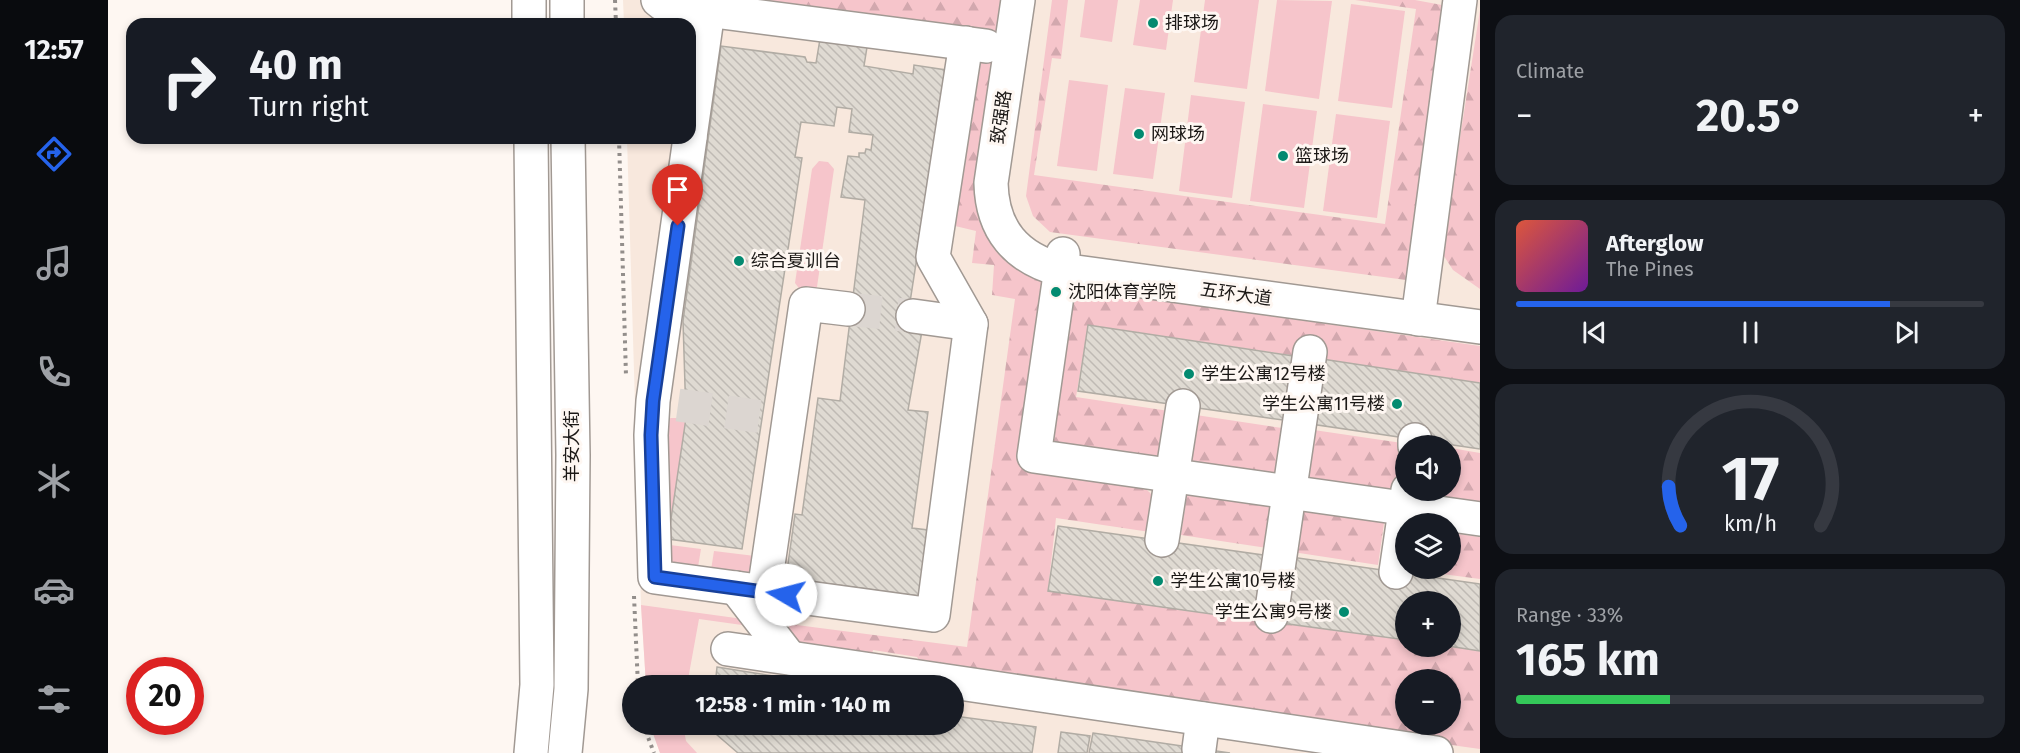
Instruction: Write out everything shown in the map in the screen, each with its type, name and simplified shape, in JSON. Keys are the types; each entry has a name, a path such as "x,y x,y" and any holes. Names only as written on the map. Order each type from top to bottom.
{"street":[{"path":"529,0 529,18"},
{"path":"567,0 567,18"},
{"path":"658,0 663,4 708,11 1019,51"},
{"name":"致强路","path":"1011,229 1008,189 1019,51 1018,0"},
{"name":"致强路","path":"1019,51 1034,0"},
{"path":"1419,310 1461,0"},
{"path":"696,96 708,11"},
{"path":"689,144 665,403 651,435 655,577 933,615 971,324 933,257 966,43"},
{"name":"羊安大街","path":"531,144 537,685 531,753"},
{"name":"羊安大街","path":"565,753 571,689 573,455 568,144"},
{"name":"五环大道","path":"1011,229 1031,239 1062,262 1419,310 1480,311"},
{"path":"1062,262 1034,456 1290,492 1395,499"},
{"path":"790,658 750,590 779,420 806,304 848,309"},
{"name":"五环大道","path":"1419,310 1480,327"},
{"path":"912,316 971,324"},
{"path":"1271,616 1310,352"},
{"path":"1162,540 1183,406"},
{"path":"1410,501 1480,519"},
{"path":"728,649 790,658 1201,734 1436,753"}],"path":[{"path":"615,0 615,18"},
{"path":"647,735 654,753"}],"shaded area":[{"name":"沈阳体育学院","path":"623,0 1480,0 1480,753 660,753 654,735 964,735 964,675 645,675 641,605 627,144 696,144 696,18 624,18"}],"green space":[{"path":"679,0 1005,0 1000,33"},
{"path":"1052,0 1068,0 1061,59 1052,58 1034,175 1385,224 1416,9 1355,0 1415,0 1442,5 1406,280 1050,232 1033,216 1026,196"},
{"name":"排球场","path":"1085,0 1118,0 1112,42 1080,37"},
{"name":"排球场","path":"1140,0 1173,0 1166,50 1133,45"},
{"path":"1205,0 1259,0 1247,89 1194,82"},
{"name":"篮球场","path":"1277,0 1332,1 1319,99 1265,91"},
{"name":"篮球场","path":"1351,4 1405,11 1392,108 1338,101"},
{"path":"1480,10 1480,289 1453,270 1442,253"},
{"path":"975,60 995,60 981,178 1047,277 1049,302 1022,467 1140,486 1152,495 1155,505 1150,532 1056,518 1048,590 1395,639 1395,657 1461,657 1461,648 1480,651 1480,749 964,677 964,675 927,672 917,657 873,650 870,664 789,641 789,624 967,647 1015,299 992,295 994,265 972,263 976,231 951,225"},
{"name":"网球场","path":"1069,80 1108,85 1097,171 1057,166"},
{"name":"网球场","path":"1125,88 1165,93 1153,179 1113,174"},
{"path":"1191,95 1245,102 1232,198 1179,191"},
{"name":"篮球场","path":"1263,104 1317,111 1304,208 1250,201"},
{"name":"篮球场","path":"1336,114 1390,121 1377,218 1323,211"},
{"path":"819,161 828,162 834,169 817,287 810,293 801,291 795,283 812,169"},
{"path":"1079,288 1480,346 1480,383 1088,325 1076,397 1169,411 1161,458 1068,444 1052,444 1071,290"},
{"path":"1196,415 1289,429 1281,476 1189,463"},
{"path":"686,418 670,545 701,549 698,567 666,562 664,420"},
{"path":"1307,429 1395,442 1395,492 1309,480 1300,474"},
{"path":"1461,450 1480,453 1480,507 1435,501 1461,501"},
{"path":"1187,493 1280,507 1274,549 1181,535"},
{"path":"1292,509 1384,523 1378,565 1286,551"},
{"path":"1461,534 1480,537 1480,579 1461,576"},
{"path":"714,551 755,556 752,575 711,570"},
{"path":"641,605 743,619 742,625 699,619 689,675 645,675"},
{"path":"654,735 685,735 686,741 697,753 660,753"}],"building":[{"name":"综合夏训台","path":"820,39 867,47 864,66 913,74 914,65 946,70 906,328 922,331 908,410 928,412 912,528 928,530 919,596 786,578 795,514 802,515 818,398 840,401 865,200 841,197 848,156 859,157 859,153 865,153 866,149 871,150 873,135 849,132 852,109 837,107 834,126 801,122 795,157 802,158 742,549 668,539 686,418 683,321 721,46 805,57 807,62 816,63"},
{"name":"学生公寓12号楼","path":"1088,325 1300,357 1290,421 1078,391"},
{"name":"学生公寓11号楼","path":"1322,359 1480,383 1480,449 1461,446 1461,435 1395,436 1311,424"},
{"name":"学生公寓10号楼","path":"1058,526 1270,556 1261,621 1048,591"},
{"name":"学生公寓9号楼","path":"1291,557 1395,572 1395,579 1445,579 1480,584 1480,651 1461,648 1461,591 1395,591 1395,639 1281,623"},
{"path":"717,667 767,675 716,675"},
{"path":"964,717 1036,727 1032,753 738,753 717,735 964,735"},
{"path":"1061,732 1090,736 1087,753 1058,753"},
{"path":"1093,733 1230,753 1089,753"}],"tunnel":[{"path":"848,309 913,316"},
{"path":"678,405 770,418"}],"place":[{"name":"排球场","path":"1153,23"},
{"name":"网球场","path":"1139,134"},
{"name":"篮球场","path":"1283,156"},
{"name":"综合夏训台","path":"739,261"},
{"name":"沈阳体育学院","path":"1056,292"},
{"name":"学生公寓12号楼","path":"1189,374"},
{"name":"学生公寓11号楼","path":"1397,404"},
{"name":"学生公寓10号楼","path":"1158,581"},
{"name":"学生公寓9号楼","path":"1344,612"}],"route":[{"path":"678,226 653,401 651,435 655,577 786,595"}]}
